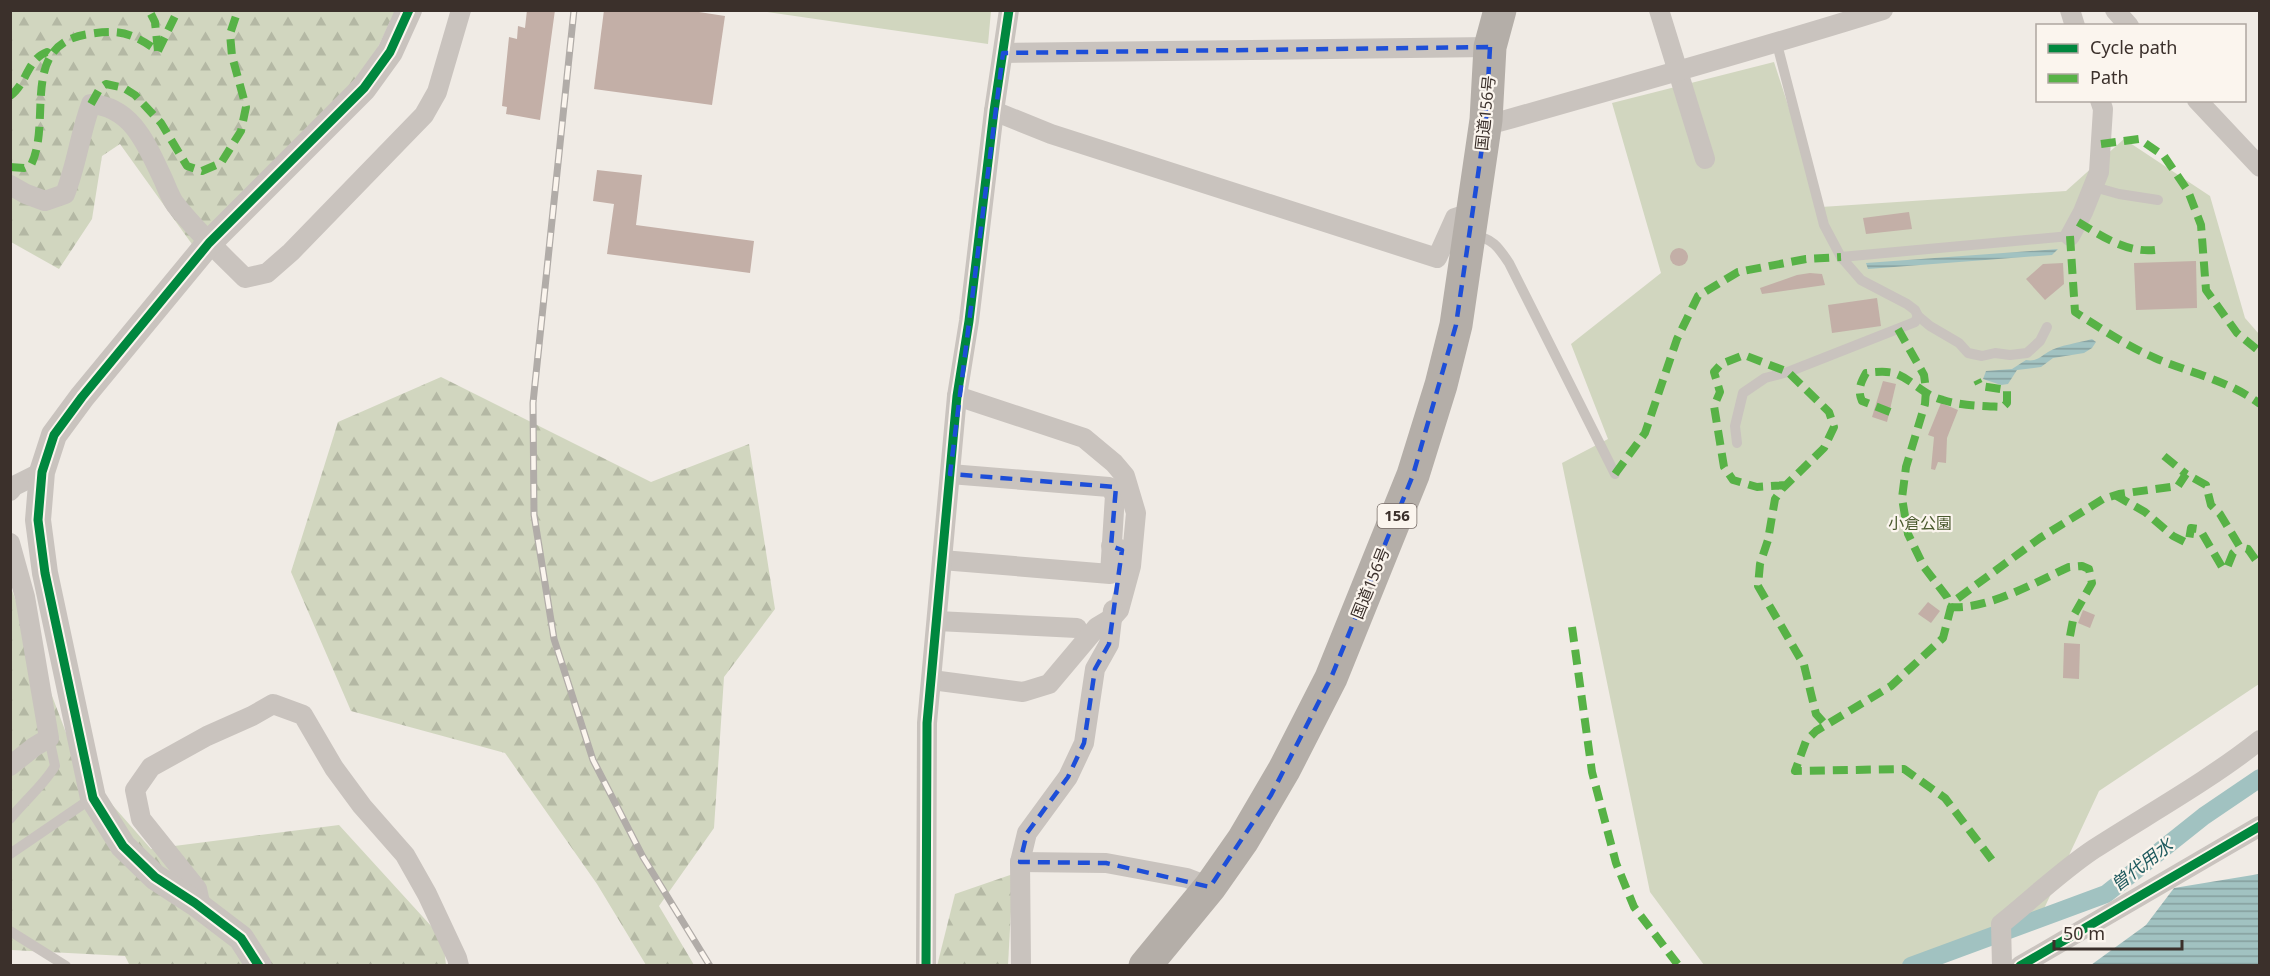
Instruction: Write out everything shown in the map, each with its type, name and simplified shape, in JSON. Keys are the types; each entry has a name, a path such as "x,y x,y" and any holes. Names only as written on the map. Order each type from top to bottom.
{"highway":[{"name":"国道156号","path":"1145,966 1210,886 1271,795 1331,678 1413,475 1441,385 1456,325 1485,120 1490,47 1500,10"}],"street":[{"path":"258,966 241,938 201,907 155,877 123,846 93,798 45,573 38,520 42,472 54,435 82,397 209,243 364,88 390,52 409,10"},
{"path":"10,185 45,201 65,194 74,170 85,119 91,104 104,105 123,115 137,129 173,202 209,243 245,278 267,273 291,252 424,115 437,92 460,10"},
{"path":"927,966 927,723 957,396 969,321 994,111 1009,10"},
{"path":"1659,10 1705,159"},
{"path":"1485,120 1498,123 1678,69 1777,44 1883,10"},
{"path":"2115,10 2126,24"},
{"path":"1003,53 1490,47"},
{"path":"2070,236 2100,172 2103,109 2101,102"},
{"path":"2199,102 2259,168"},
{"path":"994,111 1063,137 1437,258 1455,218 1471,224"},
{"path":"932,680 1023,692 1049,684 1097,627 1112,618 1119,610 1131,566 1137,513 1125,476 1114,463 1084,438 957,396"},
{"path":"10,491 14,486 42,472"},
{"path":"942,560 1110,574 1115,495 1109,487 950,474"},
{"path":"10,543 25,597 49,738 10,766"},
{"path":"1021,966 1020,862 1027,833 1068,777 1084,743 1095,669 1108,644 1122,550 1111,546"},
{"path":"937,621 1077,628"},
{"path":"201,907 197,889 141,819 135,790 151,767 207,736 273,704 303,715 334,768 362,806 405,855 427,894 459,966"},
{"path":"2002,966 2001,924 2093,850 2195,786 2259,740"},
{"path":"2020,966 2259,826"},
{"path":"1020,862 1106,863 1186,878 1210,886"}],"lane":[{"path":"1777,44 1824,225 1841,257 1861,280 1907,304 1930,327 1946,333 1968,353 1982,356 1995,353 2010,355 2027,353 2040,341 2047,327"},
{"path":"2094,187 2158,200"},
{"path":"1471,224 1498,246 1509,263 1615,474"},
{"path":"1841,257 2070,236"},
{"path":"1737,443 1735,426 1743,393 1765,378 1788,372 1915,322 1918,316"},
{"path":"10,819 47,780 55,766 49,738"},
{"path":"10,854 93,798"},
{"path":"10,931 66,966"}],"highlighted area":[{"path":"1490,47 1486,120 1456,325 1413,475 1331,678 1271,795 1210,887 1106,863 1020,862 1027,833 1068,777 1084,743 1095,669 1109,644 1122,550 1111,546 1116,487 950,474 1003,53"}],"green space":[{"path":"991,10 988,44 761,11"},
{"path":"11,11 395,11 372,60 199,254 120,144 102,156 92,219 59,269 11,242"},
{"name":"小倉公園","path":"1774,62 1821,207 2066,191 2124,139 2210,196 2245,318 2259,334 2259,684 2099,791 2035,928 1927,965 1704,965 1650,892 1562,463 1608,439 1571,344 1661,273 1612,103"},
{"path":"441,377 651,482 749,444 775,609 724,677 714,828 659,906 694,965 646,965 597,884 505,753 351,711 291,572 338,422"},
{"path":"10,585 79,767 151,849 339,825 443,939 446,965 130,966 125,956 11,950"},
{"path":"1013,874 1008,965 937,966 955,894"}],"water":[{"path":"2058,249 2052,255 1868,269 1866,263"},
{"path":"2092,339 2096,342 2084,353 2053,358 2041,367 2017,370 2008,384 2001,385 1983,379 1986,371 2012,369 2026,360 2035,360 2058,348"},
{"path":"2259,874 2259,965 2091,965 2146,925 2174,888"}],"building":[{"path":"527,10 555,10 540,120 506,114 507,107 502,106 509,37 517,39 518,26 525,28"},
{"path":"604,10 686,10 725,16 712,105 594,89"},
{"path":"597,170 642,175 636,225 754,241 750,273 607,254 614,204 593,201"},
{"path":"1909,212 1912,229 1866,234 1863,218"},
{"path":"1679,248 1685,251 1688,257 1685,263 1679,266 1673,263 1670,257 1673,251"},
{"path":"2196,261 2197,308 2136,310 2134,263"},
{"path":"2063,263 2064,284 2045,300 2026,279 2043,264"},
{"path":"1822,274 1825,285 1762,294 1760,288 1797,275"},
{"path":"1877,298 1881,326 1832,333 1828,305"},
{"path":"1883,381 1896,384 1887,422 1872,417"},
{"path":"1941,403 1958,410 1947,438 1946,463 1938,462 1935,470 1931,469 1934,437 1928,435"},
{"path":"1928,602 1940,611 1931,623 1918,614"},
{"path":"2083,610 2095,615 2090,628 2078,623"},
{"path":"2064,643 2080,644 2079,679 2063,678"}],"waterway":[{"name":"曽代用水","path":"1911,966 2106,894 2204,816 2260,778"}],"railway":[{"path":"574,10 533,403 534,515 554,639 593,760 643,857 710,966"}],"marked path":[{"path":"10,167 24,168 31,165 37,147 45,68 53,52 67,41 89,34 109,32 133,36 158,51 155,22 149,10"},
{"path":"158,51 178,10"},
{"path":"91,104 100,88 106,84 124,88 135,95 161,123 187,166 202,171 221,163 241,131 246,107 232,56 230,34 238,10"},
{"path":"10,96 16,91 35,60 47,52 51,55"},
{"path":"2101,144 2139,139 2164,156 2188,191 2201,225 2206,290 2237,333 2260,352"},
{"path":"2078,222 2124,246 2155,250"},
{"path":"2070,236 2075,312 2145,353 2222,383 2260,404"},
{"path":"1615,474 1645,433 1677,339 1698,296 1738,272 1806,259 1841,257"},
{"path":"1898,329 1924,375 1926,390 1925,404 1906,467 1902,498 1908,534 1924,567 1947,597 1951,607 1943,638 1891,686 1816,731 1806,741 1795,771 1904,769 1945,798 1995,864"},
{"path":"1786,485 1757,487 1733,480 1724,467 1714,406 1720,392 1714,372 1721,364 1744,355 1788,372 1829,412 1834,427 1824,448 1782,489 1775,499 1768,540 1760,564 1758,586 1804,665 1816,714 1826,725"},
{"path":"1890,412 1862,401 1860,390 1866,373 1894,373 1930,395 1950,402 2003,407 2007,403 2007,390 1980,386 1977,380"},
{"path":"2164,456 2186,474"},
{"path":"2070,636 2074,615 2092,583 2089,569 2082,566 2069,567 1995,600 1965,607 1951,607 1954,601 2040,538 2103,499 2119,494 2178,486 2186,474 2206,485 2211,505 2220,514 2240,547 2248,549 2260,566"},
{"path":"2115,495 2145,512 2173,536 2185,542 2189,540 2191,528 2198,529 2222,567 2227,568 2233,553 2240,547"},
{"path":"1572,627 1592,772 1616,863 1634,907 1679,966"}],"cycle path":[{"path":"259,966 241,938 195,903 155,877 123,846 93,798 45,573 38,520 42,472 54,435 82,397 209,243 364,88 390,52 409,10"},
{"path":"926,966 927,723 957,396 969,321 994,111 1009,10"},
{"path":"2020,966 2260,826"}]}
